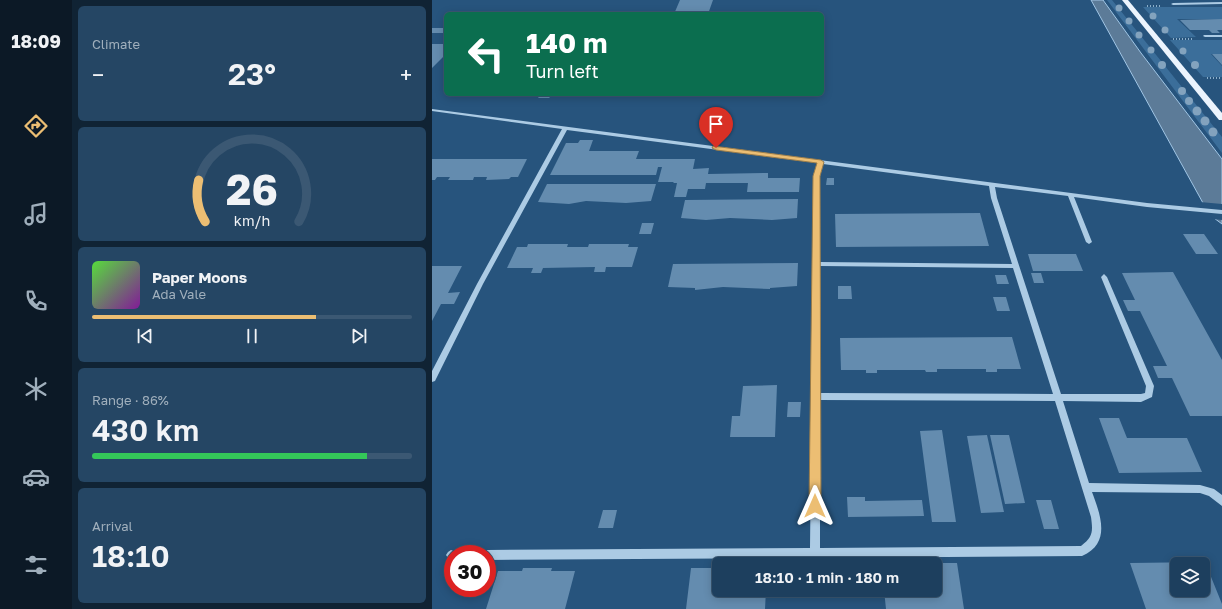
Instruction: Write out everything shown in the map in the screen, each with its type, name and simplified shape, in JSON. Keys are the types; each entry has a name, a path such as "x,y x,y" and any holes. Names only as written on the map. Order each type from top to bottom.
{"main road":[{"path":"1126,0 1222,118"}],"street":[{"path":"1173,4 1222,3"},
{"path":"1205,36 1222,36"},
{"path":"432,110 992,185 1147,205 1222,212"},
{"path":"432,379 480,284 566,127"},
{"path":"815,553 817,176 821,162"},
{"path":"496,555 1082,552 1094,543 1098,531 1096,517 994,198 992,185"},
{"path":"1070,195 1089,242"},
{"path":"817,264 1016,266"},
{"path":"816,396 1141,398 1149,395 1150,386 1104,277"},
{"path":"1087,487 1200,489 1211,492 1222,501"}],"path":[{"path":"1141,6 1166,6 1173,4"},
{"path":"1169,39 1196,39 1205,36"},
{"path":"1203,78 1222,78"}],"shaded area":[{"path":"1091,0 1103,0 1141,53 1222,159 1222,224 1214,218 1203,203"},
{"path":"1107,0 1112,0 1222,137 1222,153"},
{"path":"1143,7 1222,7 1222,19 1177,19 1196,37 1171,38"},
{"path":"1170,40 1222,40 1222,54 1211,54 1222,66 1222,77 1203,77"}],"pier":[{"path":"1200,202 1222,204 1222,220 1213,219"}],"building":[{"path":"680,0 713,0 709,12 675,12"},
{"path":"1222,19 1222,30 1217,30 1220,33 1212,33 1209,30 1190,30 1180,20"},
{"path":"432,28 444,28 444,33 432,33"},
{"path":"432,44 444,44 444,56 432,68"},
{"path":"1212,54 1222,54 1222,65"},
{"path":"540,96 551,96 549,98 538,98"},
{"path":"580,140 593,140 589,151 639,151 636,159 695,159 693,169 709,168 708,174 768,173 768,178 800,178 799,192 747,192 748,183 706,183 705,189 688,189 686,197 674,197 677,183 658,182 662,167 658,167 656,175 550,175 566,143 578,143"},
{"path":"432,159 527,159 518,177 511,177 509,179 486,180 487,177 474,177 473,180 448,180 450,177 437,177 435,180 432,180"},
{"path":"827,178 834,178 834,185 826,185"},
{"path":"547,184 656,184 651,201 626,203 586,201 569,204 538,202"},
{"path":"798,199 797,218 772,220 730,218 706,220 681,218 685,200"},
{"path":"980,213 989,246 836,247 835,214"},
{"path":"642,223 654,223 651,234 639,234"},
{"path":"1183,234 1204,234 1218,254 1196,254"},
{"path":"528,244 568,244 567,247 588,247 589,244 629,244 628,247 638,247 632,267 606,267 605,272 594,272 595,267 543,268 541,273 531,273 533,268 507,268 517,247 527,247"},
{"path":"1028,254 1076,254 1083,271 1033,271"},
{"path":"798,263 797,286 770,289 723,287 695,290 695,288 668,287 673,264"},
{"path":"432,266 462,266 448,293 460,292 454,304 441,304 432,321"},
{"path":"1173,272 1222,360 1222,416 1190,416 1172,378 1158,378 1153,366 1167,366 1140,311 1128,311 1123,300 1135,300 1122,273"},
{"path":"1031,273 1041,273 1044,283 1034,283"},
{"path":"995,275 1006,275 1009,284 997,284"},
{"path":"838,286 851,286 852,299 838,299"},
{"path":"993,297 1006,297 1010,311 997,311"},
{"path":"1012,337 1021,369 997,369 997,372 986,372 986,369 937,369 937,372 926,372 925,370 877,370 877,373 866,373 866,370 841,370 840,338"},
{"path":"777,385 775,437 730,437 732,416 740,416 743,386"},
{"path":"788,402 801,402 800,417 787,417"},
{"path":"1099,418 1119,418 1127,438 1187,438 1202,472 1119,473"},
{"path":"942,430 956,522 932,522 920,431"},
{"path":"987,435 1004,512 981,513 967,436"},
{"path":"990,435 1009,435 1025,503 1005,504"},
{"path":"847,497 865,497 865,501 922,500 924,516 848,517"},
{"path":"1036,500 1051,500 1059,529 1044,529"},
{"path":"603,510 617,510 613,528 598,528"},
{"path":"1170,562 1170,597 1210,597 1210,574 1222,604 1222,609 1146,609 1130,563"},
{"path":"942,563 957,563 964,609 886,609 885,597 942,597"},
{"path":"523,568 552,568 551,571 575,571 565,609 486,609 490,597 496,597 496,577 498,571 522,571"},
{"path":"691,568 712,568 712,597 766,597 765,609 686,609"}],"route":[{"path":"716,148 821,162 817,176 815,506"}]}
